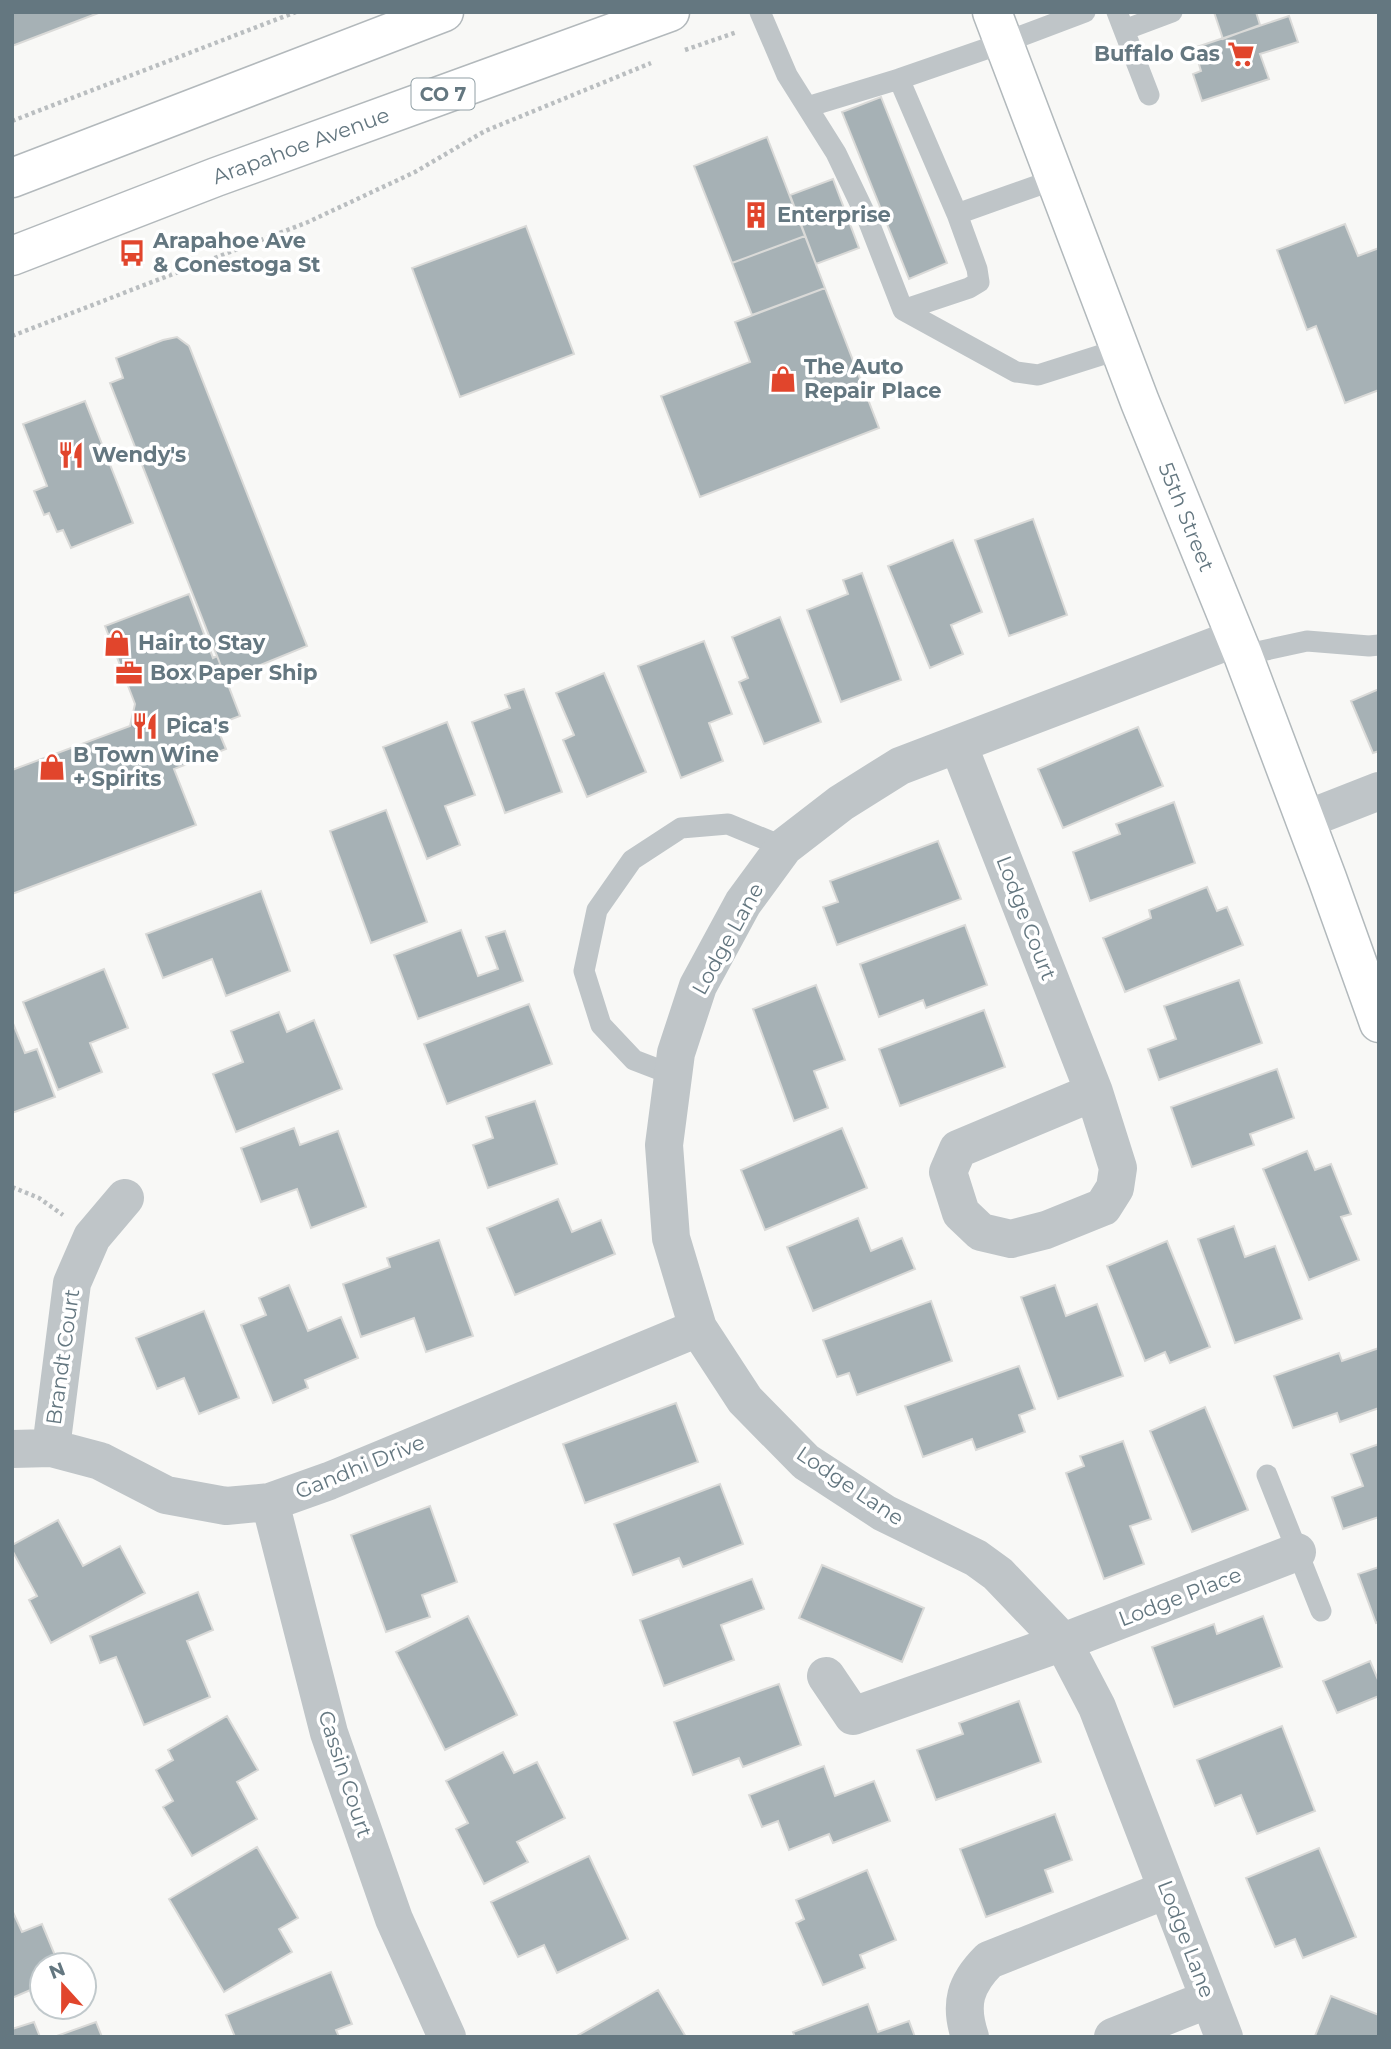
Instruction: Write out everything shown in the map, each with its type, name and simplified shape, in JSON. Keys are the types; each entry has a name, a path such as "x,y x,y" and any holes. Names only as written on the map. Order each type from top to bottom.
{"main road":[{"path":"12,178 444,12"},
{"name":"Arapahoe Avenue","path":"12,256 216,177 670,12"},
{"name":"55th Street","path":"998,28 1154,439 1239,647 1379,1023"}],"street":[{"name":"Lodge Lane","path":"1224,2037 1097,1707 1063,1643 998,1574 976,1558 884,1513 806,1462 745,1400 698,1328 671,1238 664,1145 676,1052 698,986 743,903 784,847 841,803 900,766 1239,647"},
{"name":"Lodge Court","path":"958,744 1094,1092 1118,1168 1115,1188 1103,1206 1046,1230 1010,1239 981,1233 961,1213 948,1172 958,1149 1094,1092"},
{"path":"1305,820 1379,791"},
{"name":"Brandt Court","path":"51,1448 72,1283 94,1236 125,1198"},
{"name":"Gandhi Drive","path":"12,1449 51,1448 100,1461 166,1495 226,1506 270,1502 329,1481 698,1328"},
{"name":"Cassin Court","path":"270,1502 329,1733 394,1919 447,2037"},
{"name":"Lodge Place","path":"826,1676 853,1716 1063,1643 1297,1552"},
{"path":"970,2037 964,2018 964,1998 975,1974 989,1960 1167,1890"},
{"path":"1113,2037 1209,1999"}],"lane":[{"path":"807,107 899,79 998,28 1085,12"},
{"path":"1149,95 1121,21 1172,12"},
{"path":"762,17 787,75 836,153 868,220 903,310 1016,372 1038,375 1120,349"},
{"path":"899,79 957,215 977,269 979,282 969,288 903,310"},
{"path":"957,215 1056,178"},
{"path":"1239,647 1307,641 1379,645"},
{"path":"673,1075 634,1060 601,1024 584,971 597,910 632,860 681,828 728,824 784,847"},
{"path":"1267,1475 1321,1611"}],"path":[{"path":"12,121 296,12"},
{"path":"673,54 762,17"},
{"path":"12,336 308,222 415,172 485,131 662,59"},
{"path":"12,1187 39,1198 94,1236"}],"building":[{"path":"12,12 101,12 12,46"},
{"path":"1214,12 1256,12 1260,25 1223,39"},
{"path":"1289,16 1298,42 1260,54 1269,79 1202,101 1193,74 1201,71 1194,48"},
{"path":"881,97 947,263 909,279 842,112"},
{"name":"Enterprise","path":"767,137 805,236 732,263 694,166"},
{"path":"833,179 859,248 816,264 790,195"},
{"path":"1345,224 1358,256 1379,248 1379,390 1345,403 1316,326 1307,330 1277,250"},
{"path":"526,226 574,354 460,397 412,268"},
{"path":"805,236 825,288 752,315 732,263"},
{"name":"The Auto Repair Place","path":"825,288 879,428 700,497 661,396 750,362 735,322"},
{"path":"177,337 189,346 307,646 226,679 110,383 123,378 116,358"},
{"name":"Wendy's","path":"85,401 133,523 71,548 63,530 57,532 49,513 44,515 34,491 47,486 23,424"},
{"path":"1033,519 1067,615 1009,636 975,540"},
{"path":"953,540 982,612 951,625 963,654 930,668 888,566"},
{"path":"862,573 901,680 841,702 807,610 848,594 843,580"},
{"path":"189,594 213,658 217,656 240,716 216,725 226,749 174,769 196,825 12,894 12,770 130,726 135,704 105,626"},
{"path":"780,617 821,722 764,744 739,682 748,678 732,637"},
{"path":"704,641 732,714 709,723 723,761 681,778 638,666"},
{"path":"604,673 646,772 587,797 563,740 574,735 556,693"},
{"path":"524,689 562,792 505,813 472,722 510,708 505,695"},
{"path":"1379,689 1379,751 1373,753 1351,701"},
{"path":"447,722 475,795 445,806 460,845 427,859 383,747"},
{"path":"1138,727 1163,786 1063,828 1038,769"},
{"path":"1174,802 1195,863 1090,901 1073,852 1120,834 1116,824"},
{"path":"386,810 427,922 371,943 330,831"},
{"path":"938,841 961,899 837,945 823,907 838,902 830,881"},
{"path":"1207,887 1217,911 1227,907 1243,945 1125,992 1103,938 1151,918 1149,910"},
{"path":"261,891 290,971 226,996 212,959 163,978 146,934"},
{"path":"965,925 987,985 926,1008 923,1000 879,1017 860,964"},
{"path":"461,930 478,976 498,969 486,937 505,931 523,981 418,1019 394,955"},
{"path":"104,969 128,1028 90,1043 102,1072 58,1090 23,1002"},
{"path":"1239,980 1262,1043 1159,1080 1148,1049 1176,1039 1164,1006"},
{"path":"816,985 845,1060 814,1071 828,1108 794,1121 753,1009"},
{"path":"529,1004 552,1064 447,1104 424,1044"},
{"path":"984,1010 1005,1067 900,1106 879,1049"},
{"path":"279,1012 287,1032 314,1020 342,1089 236,1132 213,1074 243,1062 231,1031"},
{"path":"12,1021 25,1053 37,1049 55,1097 12,1113"},
{"path":"1277,1069 1294,1118 1250,1134 1254,1145 1192,1167 1171,1107"},
{"path":"535,1101 557,1164 488,1188 473,1145 493,1138 486,1117"},
{"path":"294,1128 300,1145 338,1131 366,1207 311,1228 297,1189 261,1202 241,1148"},
{"path":"842,1128 867,1188 765,1230 741,1170"},
{"path":"1307,1151 1315,1170 1331,1164 1351,1214 1341,1217 1359,1260 1309,1280 1263,1169"},
{"path":"558,1199 572,1232 601,1220 615,1254 515,1295 487,1228"},
{"path":"858,1218 871,1251 902,1238 915,1269 813,1311 787,1247"},
{"path":"1234,1226 1245,1257 1275,1246 1302,1319 1235,1343 1198,1239"},
{"path":"439,1240 473,1336 426,1352 414,1318 361,1337 343,1284 390,1267 387,1258"},
{"path":"1167,1241 1210,1347 1170,1363 1165,1352 1145,1361 1107,1266"},
{"path":"289,1285 308,1331 341,1317 358,1358 305,1380 308,1388 273,1403 241,1325 266,1315 259,1298"},
{"path":"1055,1285 1066,1316 1097,1304 1123,1376 1058,1399 1021,1297"},
{"path":"931,1301 952,1361 857,1395 849,1373 837,1377 823,1340"},
{"path":"204,1311 239,1398 199,1414 184,1378 157,1389 136,1338"},
{"path":"1379,1348 1379,1408 1340,1422 1337,1413 1293,1428 1274,1376 1339,1353 1342,1361"},
{"path":"1019,1366 1035,1409 1019,1415 1025,1432 976,1450 972,1439 923,1457 905,1406"},
{"path":"676,1403 698,1462 585,1503 563,1444"},
{"path":"1205,1407 1248,1510 1192,1532 1150,1431"},
{"path":"1123,1441 1151,1519 1130,1526 1144,1564 1104,1579 1066,1473 1084,1466 1080,1456"},
{"path":"1379,1444 1379,1517 1343,1529 1332,1497 1363,1486 1351,1454"},
{"path":"720,1484 743,1544 683,1567 679,1558 633,1575 614,1524"},
{"path":"430,1506 457,1582 422,1595 430,1617 386,1632 351,1535"},
{"path":"58,1520 83,1566 120,1546 145,1593 51,1643 29,1600 37,1596 12,1550 12,1545"},
{"path":"822,1565 924,1608 902,1662 799,1618"},
{"path":"1379,1567 1379,1622 1376,1623 1358,1574"},
{"path":"752,1579 764,1609 721,1625 734,1660 664,1686 640,1620"},
{"path":"198,1592 213,1630 187,1641 210,1697 144,1725 116,1657 100,1663 90,1636"},
{"path":"468,1616 517,1715 445,1750 396,1652"},
{"path":"1263,1616 1282,1667 1174,1707 1152,1647 1214,1624 1217,1634"},
{"path":"1370,1661 1379,1682 1379,1696 1337,1713 1323,1681"},
{"path":"779,1684 801,1745 743,1767 739,1758 693,1775 674,1722"},
{"path":"1019,1701 1041,1762 936,1800 917,1750 963,1734 959,1723"},
{"path":"227,1716 258,1770 237,1782 257,1819 192,1856 163,1807 173,1801 156,1770 173,1760 168,1750"},
{"path":"1282,1726 1315,1811 1257,1834 1241,1795 1215,1806 1197,1760"},
{"path":"503,1752 514,1773 537,1762 565,1818 517,1842 528,1862 484,1884 456,1829 468,1823 446,1781"},
{"path":"824,1766 835,1796 874,1781 890,1821 833,1843 829,1834 789,1850 778,1821 762,1827 749,1795"},
{"path":"1055,1814 1072,1860 1045,1870 1053,1892 986,1917 960,1849"},
{"path":"257,1847 298,1918 279,1929 292,1952 224,1992 169,1899"},
{"path":"1319,1848 1356,1937 1303,1958 1295,1939 1275,1947 1246,1878"},
{"path":"589,1856 628,1939 557,1973 544,1945 518,1957 491,1902"},
{"path":"867,1870 896,1940 860,1955 865,1968 823,1985 796,1923 804,1919 796,1900"},
{"path":"12,1910 22,1932 42,1924 53,1951 28,1951 28,1991 12,1998"},
{"path":"331,1972 352,2024 336,2030 339,2037 235,2037 226,2015"},
{"path":"658,1990 686,2037 575,2037"},
{"path":"1331,1996 1379,2015 1379,2037 1315,2036"},
{"path":"868,2004 878,2032 909,2021 915,2037 795,2037 793,2032"},
{"path":"34,2022 40,2037 12,2037 12,2029"},
{"path":"96,2022 102,2037 54,2037"}],"place":[{"name":"Buffalo Gas","path":"1241,54"},
{"name":"Enterprise","path":"756,215"},
{"name":"Arapahoe Ave & Conestoga St","path":"132,253"},
{"name":"The Auto Repair Place","path":"783,379"},
{"name":"Wendy's","path":"71,455"},
{"name":"Hair to Stay","path":"117,643"},
{"name":"Box Paper Ship","path":"129,673"},
{"name":"Pica's","path":"145,726"},
{"name":"B Town Wine + Spirits","path":"52,767"}]}
